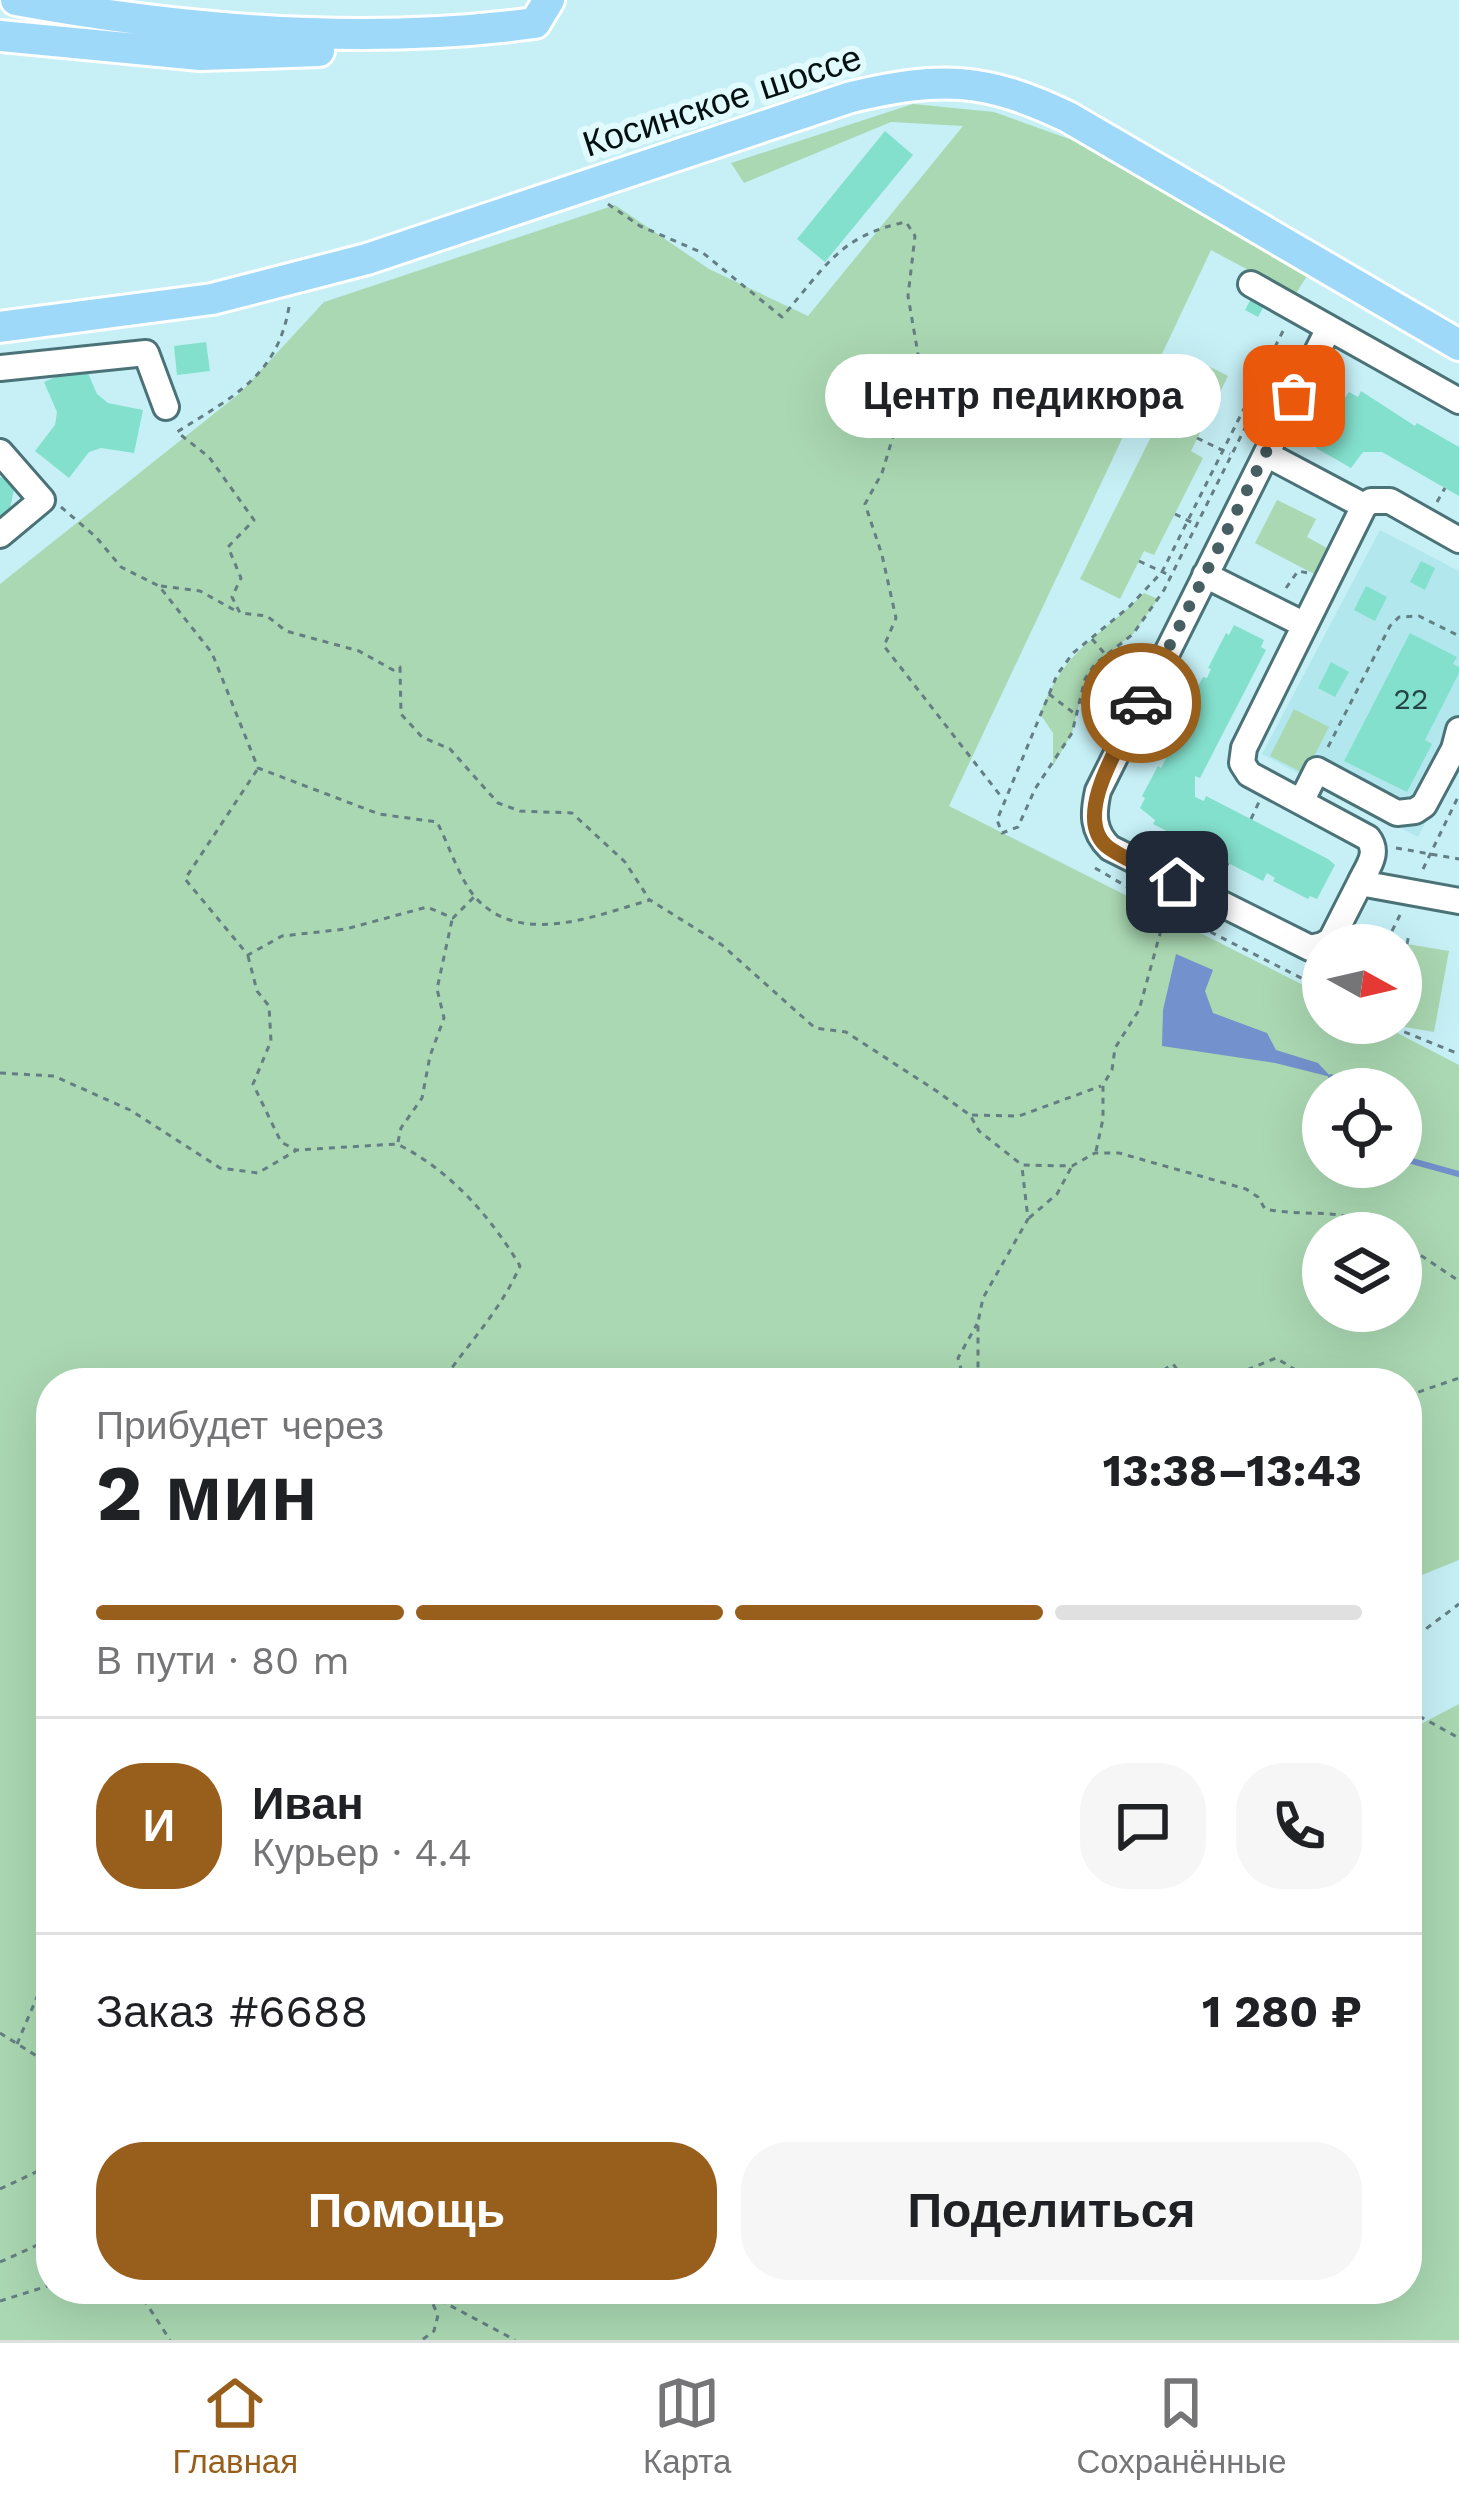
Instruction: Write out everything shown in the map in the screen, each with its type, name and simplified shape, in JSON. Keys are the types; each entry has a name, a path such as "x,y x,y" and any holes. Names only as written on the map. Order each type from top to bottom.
{"main road":[{"path":"16,0 110,17"},
{"path":"0,9 316,35 497,28"},
{"path":"0,36 200,55 309,52 497,28 542,12"},
{"name":"Косинское шоссе","path":"0,327 212,299 382,254 851,97 897,86 966,82 1025,97 1068,117 1459,345"}],"street":[{"path":"1251,284 1459,401"},
{"path":"1302,944 1105,844 1095,824 1098,790 1329,328"},
{"path":"0,368 146,353 166,407"},
{"path":"0,452 42,500 0,535"},
{"path":"1266,454 1364,506"},
{"path":"1339,924 1373,855 1373,844 1249,774 1242,753 1364,506 1371,501 1390,502 1459,541"},
{"path":"1205,575 1305,625"},
{"path":"1301,802 1317,770 1397,813 1415,811 1424,805 1459,730"},
{"path":"1360,883 1459,901"}],"path":[{"path":"606,200 640,226 704,253 782,317 838,249 874,229 905,222 915,236 908,296 918,354 882,473 865,504 896,618 884,646 1004,801"},
{"path":"240,613 232,597 241,578 228,547 254,520 209,458 177,432 260,376 281,338 291,296"},
{"path":"1282,354 1171,576 1132,634 1085,679 1064,751 1035,789 1018,827 1002,833 996,825 1048,693 1072,653 1130,608 1162,572 1294,308"},
{"path":"1274,350 1309,368"},
{"path":"1197,438 1231,454"},
{"path":"42,500 63,508 121,567 159,586 200,591 240,613 267,616 286,631 359,651 393,670 400,667 401,714 422,737 450,749 497,802 520,811 572,813 625,862 650,900 722,945 815,1028 846,1033 970,1115 979,1131 1022,1165 1072,1166 1095,1153 1119,1153 1217,1179 1258,1197 1265,1209 1302,1213"},
{"path":"1175,514 1197,525"},
{"path":"1139,561 1171,576"},
{"path":"1274,609 1298,571 1326,582"},
{"path":"159,586 212,653 258,768 379,814 437,822 475,896 508,921 563,923 650,900"},
{"path":"1317,770 1390,626 1399,617 1419,616 1459,636"},
{"path":"1090,637 1106,656"},
{"path":"1048,693 1077,715"},
{"path":"258,768 184,880 248,955 257,991 269,1006 271,1041 253,1084 281,1142 297,1150"},
{"path":"1430,854 1457,800"},
{"path":"1105,844 1094,871 1302,978"},
{"path":"1373,844 1459,859"},
{"path":"397,1144 401,1128 422,1098 444,1018 437,989 453,917 475,896"},
{"path":"248,955 282,936 346,929 427,907 453,917"},
{"path":"1095,1153 1103,1085 1112,1070 1114,1048 1139,1010 1167,910"},
{"path":"1422,1039 1459,1054"},
{"path":"0,1073 54,1076 130,1110 220,1168 258,1173 297,1150 397,1144 437,1169 496,1226 520,1266 498,1312 451,1368"},
{"path":"970,1115 1019,1116 1103,1085"},
{"path":"1022,1165 1028,1219"},
{"path":"978,1368 983,1298 1028,1219 1057,1194 1072,1166"},
{"path":"1422,1256 1459,1282"},
{"path":"961,1368 958,1358 978,1322"},
{"path":"1251,1368 1276,1358 1292,1368"},
{"path":"1422,1391 1459,1378"},
{"path":"1422,1632 1459,1604"},
{"path":"1422,1718 1459,1738"},
{"path":"17,2044 36,1999"},
{"path":"0,2033 36,2056"},
{"path":"0,2189 36,2171"},
{"path":"0,2263 36,2246"},
{"path":"0,2301 36,2290"},
{"path":"147,2304 170,2340"},
{"path":"422,2340 434,2331 438,2315 434,2304"},
{"path":"446,2304 514,2340"}],"shaded area":[{"path":"1380,530 1459,571 1459,759 1418,837 1262,754"}],"green space":[{"path":"913,104 994,112 1072,140 1307,276 1295,295 1211,250 949,806 1302,984 1302,1044 1418,1044 1459,1065 1459,1560 1422,1575 1422,1368 36,1368 36,2304 1422,2304 1422,1723 1459,1704 1459,2340 0,2340 0,584 240,393 324,302 615,205 709,269 808,316 963,126 891,122 744,183 731,163"},
{"path":"1191,357 1228,376 1191,451 1203,458 1154,555 1144,551 1120,599 1080,579"},
{"path":"1277,500 1316,519 1307,537 1327,548 1314,574 1255,543"},
{"path":"1144,593 1158,599 1133,634 1095,664 1085,679 1072,733 1053,766 1053,733 1040,714 1050,692 1084,646"},
{"path":"1294,709 1329,727 1305,774 1270,756"},
{"path":"1422,946 1449,951 1434,1032 1422,1030"}],"water":[{"path":"1176,954 1213,970 1205,991 1213,1013 1267,1033 1276,1050 1323,1068 1302,1070 1162,1046 1163,1010"}],"building":[{"path":"885,131 913,155 825,262 797,239"},
{"path":"1252,297 1265,304 1258,317 1245,310"},
{"path":"206,342 210,371 177,375 174,346"},
{"path":"84,364 97,394 108,403 143,410 134,453 101,448 89,452 69,478 35,451 55,425 57,412 44,382"},
{"path":"1361,391 1459,447 1459,496 1382,452 1363,452 1351,468 1316,448 1340,400 1349,392 1358,397"},
{"path":"0,477 16,480 7,523 0,522"},
{"path":"1421,561 1435,568 1425,590 1410,582"},
{"path":"1366,586 1387,597 1375,621 1354,610"},
{"path":"1234,625 1264,640 1261,647 1266,650 1200,778 1195,776 1195,797 1204,801 1206,796 1328,859 1335,865 1317,899 1273,881 1267,873 1263,881 1153,824 1155,820 1140,808 1180,722 1189,713 1185,711"},
{"path":"1410,633 1457,657 1453,664 1459,673 1425,740 1432,744 1407,792 1344,761"},
{"path":"1331,662 1349,672 1335,697 1318,688"}],"waterway":[{"path":"1422,1164 1459,1174"}],"way so far":[{"path":"1141,703 1294,396"}],"place":[{"name":"Центр педикюра","path":"1294,396"}],"route":[{"path":"1141,703 1098,790 1095,824 1110,848 1177,882"}]}
